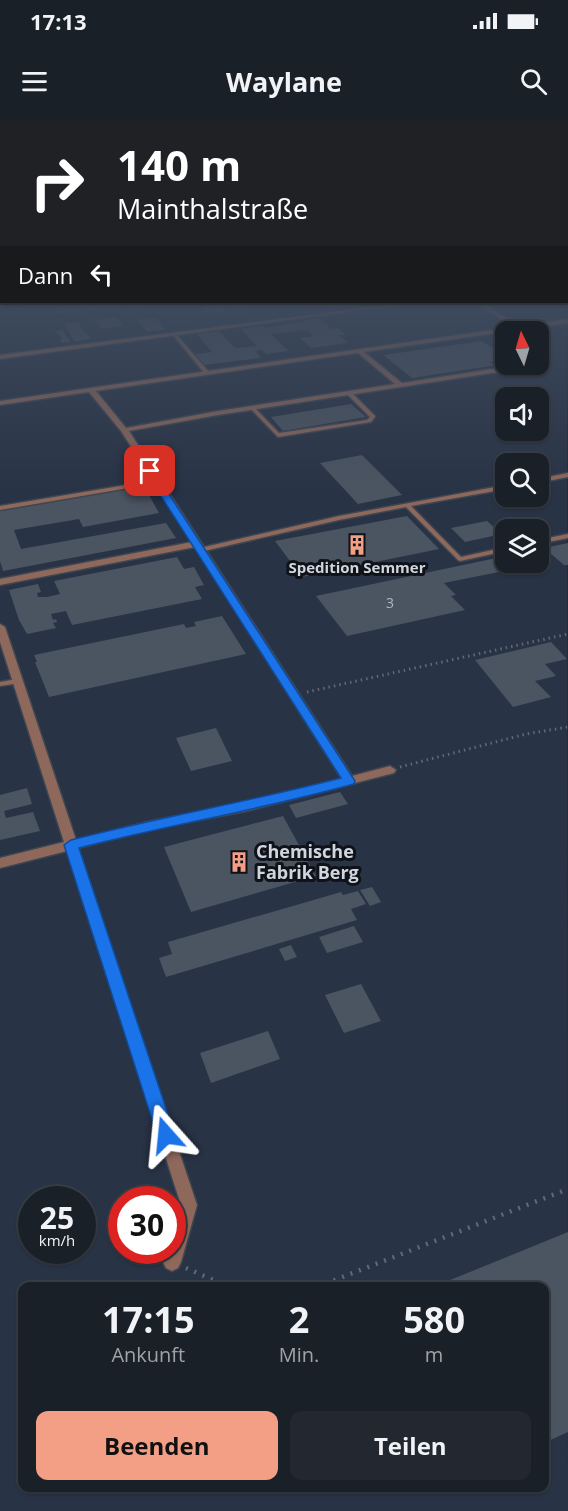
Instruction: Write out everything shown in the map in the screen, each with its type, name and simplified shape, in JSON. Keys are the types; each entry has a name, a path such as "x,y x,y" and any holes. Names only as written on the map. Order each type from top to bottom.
{"street":[{"path":"0,403 277,363"},
{"path":"374,363 401,385"},
{"path":"124,430 495,371"},
{"path":"91,390 124,430 349,781"},
{"path":"0,582 198,547"},
{"path":"0,627 183,1186"},
{"path":"0,863 152,825 246,807 390,770"},
{"path":"186,1196 189,1205 186,1215"}],"lane":[{"path":"198,363 207,373"},
{"path":"252,408 278,435 369,421 373,417 349,393"},
{"path":"549,479 568,475"},
{"path":"0,508 156,482"},
{"path":"198,547 495,489"},
{"path":"407,505 460,559 495,551"},
{"path":"549,540 568,536"},
{"path":"0,684 17,681"}],"path":[{"path":"294,695 568,634"},
{"path":"390,770 526,734 568,728"},
{"path":"330,1282 568,1190"},
{"path":"177,1264 218,1282"}],"shaded area":[{"path":"0,363 495,363 495,375 549,375 549,363 567,363 568,1511 0,1511"}],"building":[{"path":"393,363 491,363 495,365 412,378"},
{"path":"351,404 366,417 283,431 271,417"},
{"path":"362,455 402,495 358,504 320,463"},
{"path":"144,486 159,513 83,527 79,519 14,530 21,549 166,523 176,538 3,571 0,561 0,511"},
{"name":"Spedition Semmer","path":"407,516 439,549 302,577 275,541"},
{"path":"487,521 495,528 495,536 465,542 451,528"},
{"path":"568,543 568,565 564,565 549,552 549,547"},
{"path":"177,557 184,569 194,567 204,585 195,587 202,599 72,625 66,611 51,614 53,620 56,619 57,622 53,623 56,628 27,634 19,620 9,590 38,584 41,592 37,593 38,597 47,597 60,594 54,581"},
{"path":"495,558 495,573 444,583 456,595 451,596 465,610 347,636 316,596"},
{"path":"222,616 246,654 49,697 35,662 37,662 34,655 184,624 186,628 196,626 194,622"},
{"path":"551,642 567,659 545,664 556,676 535,681 551,697 513,707 475,660"},
{"path":"216,728 232,761 191,771 176,738"},
{"path":"27,788 32,804 4,811 6,818 33,812 40,831 0,840 0,795"},
{"path":"340,792 348,804 296,818 289,805"},
{"name":"Chemische Fabrik Berg","path":"283,816 316,876 191,912 164,847"},
{"path":"372,887 381,902 370,906 360,890"},
{"path":"358,891 366,904 351,909 357,920 166,977 159,958 172,954 168,942 341,892 343,895"},
{"path":"354,926 363,942 327,953 319,937"},
{"path":"291,945 297,957 285,961 279,949"},
{"path":"361,984 381,1021 344,1033 325,995"},
{"path":"268,1031 280,1059 211,1083 200,1053"},
{"path":"568,1232 568,1432 549,1441 549,1282 445,1282"}],"place":[{"name":"Spedition Semmer","path":"357,545"},
{"name":"Chemische Fabrik Berg","path":"239,862"}],"route":[{"path":"150,471 349,781 246,807 152,825 71,845 166,1135"}]}
